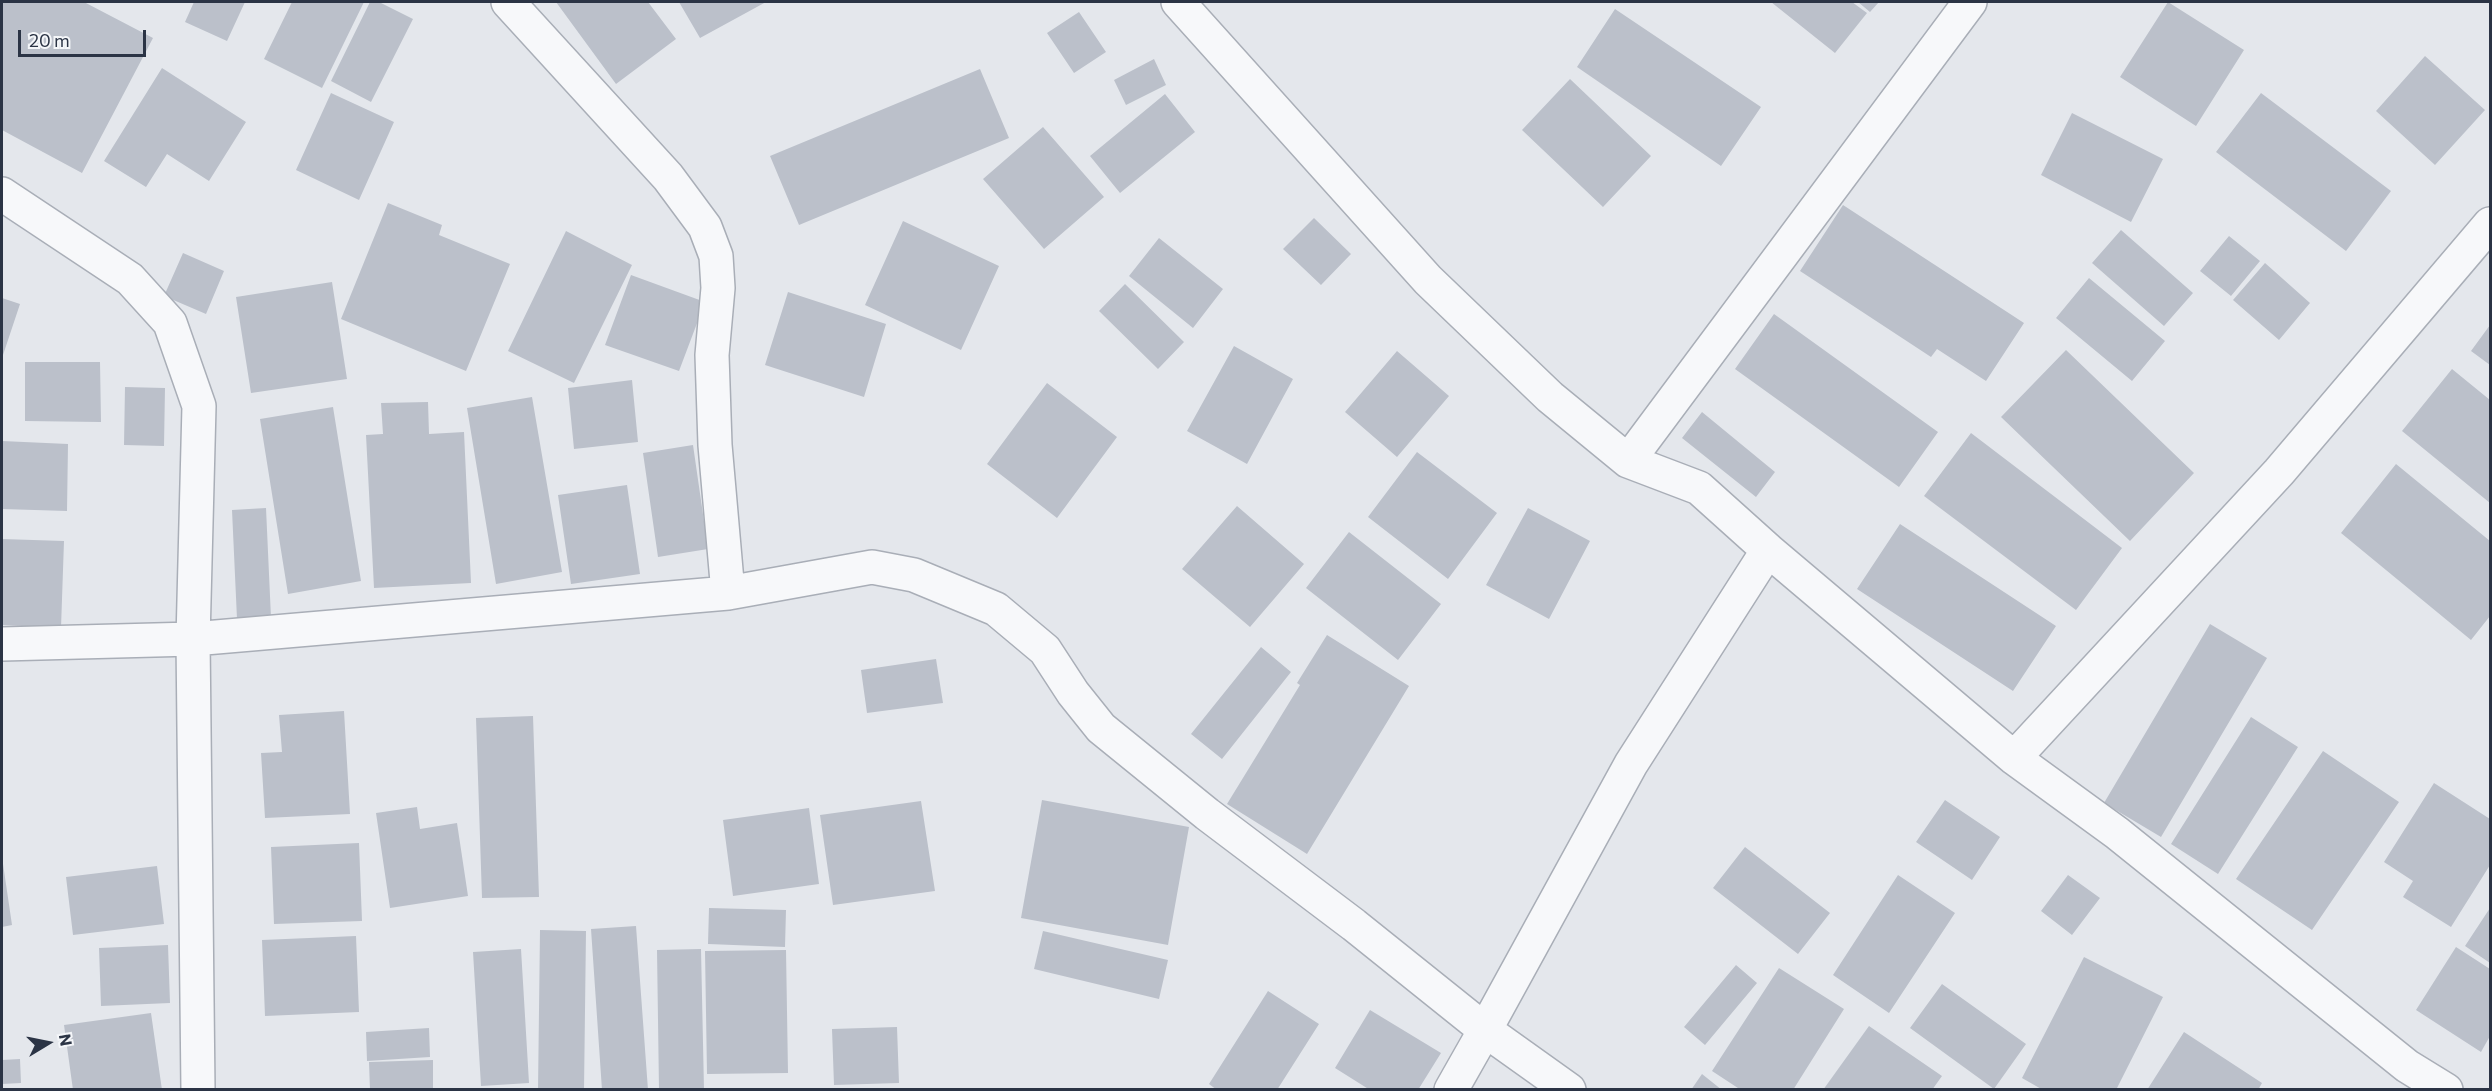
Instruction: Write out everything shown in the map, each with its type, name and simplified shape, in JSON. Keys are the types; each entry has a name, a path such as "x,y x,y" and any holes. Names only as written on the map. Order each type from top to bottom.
{"street":[{"path":"508,2 668,177 705,227 709,237 716,256 718,288 712,355 715,445 728,593"},
{"path":"1178,2 1428,280 1550,397 1628,461 1699,488 1768,550 2014,758 2117,833 2407,1066 2446,1089"},
{"path":"1628,461 1970,2"},
{"path":"2,194 130,279 170,323 199,406 193,639 198,1089"},
{"path":"2014,758 2279,472 2490,224"},
{"path":"1451,1089 1631,764 1768,550"},
{"path":"2,644 193,639 728,593 872,567 914,575 996,609 1045,650 1073,693 1101,728 1207,814 1354,925 1485,1030 1569,1089"}],"building":[{"path":"2,2 84,2 153,38 82,173 2,130"},
{"path":"194,2 245,2 227,41 185,22"},
{"path":"292,2 364,2 322,88 264,59"},
{"path":"370,2 379,2 413,19 371,102 331,81"},
{"path":"556,2 648,2 676,39 616,84"},
{"path":"679,2 766,2 700,38"},
{"path":"1771,2 1852,2 1867,13 1835,53"},
{"path":"1858,2 1879,2 1870,12"},
{"path":"2168,2 2244,50 2196,126 2120,77"},
{"path":"1615,9 1761,107 1721,166 1577,67"},
{"path":"1079,12 1106,52 1074,73 1047,33"},
{"path":"2425,56 2485,110 2435,165 2376,111"},
{"path":"1154,59 1166,85 1126,105 1114,80"},
{"path":"162,68 246,122 209,181 167,154 146,187 104,161"},
{"path":"980,69 1009,138 799,225 770,156"},
{"path":"1570,79 1651,156 1603,207 1522,130"},
{"path":"331,93 394,122 359,200 296,170"},
{"path":"2261,93 2391,191 2346,251 2216,152"},
{"path":"1165,94 1195,132 1120,193 1090,156"},
{"path":"2072,113 2163,159 2131,222 2041,175"},
{"path":"1043,127 1104,197 1044,249 983,179"},
{"path":"388,203 442,225 439,235 510,264 466,371 341,319"},
{"path":"1843,205 2024,323 1986,381 1937,349 1931,357 1800,271"},
{"path":"1314,218 1351,254 1321,285 1283,249"},
{"path":"903,221 999,266 961,350 865,305"},
{"path":"2121,230 2193,293 2164,326 2092,263"},
{"path":"566,231 632,265 574,383 508,351"},
{"path":"2229,236 2260,261 2231,296 2200,271"},
{"path":"1159,238 1223,289 1193,328 1129,276"},
{"path":"183,253 224,271 206,314 164,296"},
{"path":"2265,263 2310,303 2279,340 2233,300"},
{"path":"631,275 705,302 679,371 605,345"},
{"path":"2089,278 2165,341 2132,381 2056,318"},
{"path":"332,282 347,379 251,393 236,297"},
{"path":"1125,284 1184,342 1158,369 1099,311"},
{"path":"788,292 886,324 864,397 765,365"},
{"path":"2,298 20,304 2,358"},
{"path":"1774,314 1938,432 1899,487 1735,369"},
{"path":"2490,325 2490,365 2471,351"},
{"path":"1234,346 1293,379 1247,464 1187,431"},
{"path":"2066,350 2194,473 2130,541 2001,417"},
{"path":"1397,351 1449,396 1397,457 1345,412"},
{"path":"25,362 100,362 101,422 25,421"},
{"path":"2452,369 2490,400 2490,503 2402,431"},
{"path":"632,380 638,442 574,449 568,388"},
{"path":"1047,383 1117,437 1057,518 987,464"},
{"path":"125,387 165,388 164,446 124,445"},
{"path":"532,397 562,572 496,584 467,408"},
{"path":"428,402 429,434 464,432 471,583 374,588 366,435 383,434 381,403"},
{"path":"333,407 361,581 288,594 260,419"},
{"path":"1702,412 1775,472 1756,497 1682,438"},
{"path":"1971,433 2122,548 2076,610 1924,496"},
{"path":"2,441 68,444 67,511 2,509"},
{"path":"693,445 708,549 658,557 643,453"},
{"path":"1417,452 1497,513 1448,579 1368,517"},
{"path":"2396,464 2490,541 2490,616 2471,640 2341,533"},
{"path":"627,485 640,574 571,584 558,495"},
{"path":"1237,506 1304,564 1250,627 1182,569"},
{"path":"266,508 271,618 237,619 232,510"},
{"path":"1528,508 1590,541 1549,619 1486,585"},
{"path":"1900,524 2056,626 2013,691 1857,589"},
{"path":"1349,532 1441,604 1398,660 1306,588"},
{"path":"2,539 64,541 61,628 2,625"},
{"path":"2210,624 2267,658 2161,837 2104,803"},
{"path":"1327,635 1409,686 1307,854 1227,804 1300,685 1297,683"},
{"path":"1261,647 1291,672 1222,759 1191,734"},
{"path":"936,659 943,703 867,713 861,670"},
{"path":"344,711 350,814 265,818 261,753 282,752 279,715"},
{"path":"533,716 539,897 482,898 476,718"},
{"path":"2251,717 2298,747 2218,874 2171,844"},
{"path":"2323,751 2399,802 2312,930 2236,879"},
{"path":"2434,783 2490,819 2490,865 2451,927 2403,897 2413,881 2384,862"},
{"path":"1042,800 1189,827 1168,945 1021,918"},
{"path":"1945,800 2000,837 1972,880 1916,842"},
{"path":"921,801 935,891 833,905 820,815"},
{"path":"417,807 420,829 457,823 468,896 390,908 376,813"},
{"path":"809,808 819,884 733,896 723,820"},
{"path":"359,843 362,921 274,924 271,847"},
{"path":"1745,847 1830,913 1798,954 1713,888"},
{"path":"2,857 12,925 2,927"},
{"path":"157,866 164,924 73,935 66,877"},
{"path":"1898,875 1955,913 1889,1013 1833,975"},
{"path":"2068,875 2100,898 2072,935 2041,911"},
{"path":"709,908 786,910 785,947 708,944"},
{"path":"2490,908 2490,963 2465,946"},
{"path":"636,926 648,1090 602,1090 591,929"},
{"path":"540,930 586,931 584,1090 538,1090"},
{"path":"1043,931 1168,960 1159,999 1034,969"},
{"path":"356,936 359,1012 265,1016 262,940"},
{"path":"168,945 170,1003 101,1006 99,948"},
{"path":"2456,947 2490,969 2490,1036 2481,1052 2416,1010"},
{"path":"521,949 529,1083 481,1086 473,952"},
{"path":"701,949 704,1090 659,1090 657,950"},
{"path":"786,950 788,1073 707,1074 705,951"},
{"path":"2084,957 2163,997 2116,1090 2043,1090 2022,1078"},
{"path":"1736,965 1757,983 1705,1045 1684,1027"},
{"path":"1779,968 1844,1009 1793,1090 1741,1090 1712,1071"},
{"path":"1942,984 2026,1044 1994,1089 1910,1028"},
{"path":"1268,991 1319,1024 1277,1090 1217,1090 1209,1084"},
{"path":"1370,1010 1441,1053 1418,1090 1370,1090 1335,1068"},
{"path":"151,1013 162,1090 73,1090 64,1025"},
{"path":"1869,1026 1942,1076 1932,1090 1823,1090"},
{"path":"897,1027 899,1083 834,1085 832,1029"},
{"path":"429,1028 430,1057 367,1061 366,1032"},
{"path":"2184,1032 2262,1083 2258,1090 2147,1090"},
{"path":"20,1059 21,1083 2,1084 2,1060"},
{"path":"433,1060 433,1090 370,1090 369,1062"},
{"path":"1702,1074 1722,1090 1691,1090"}]}
